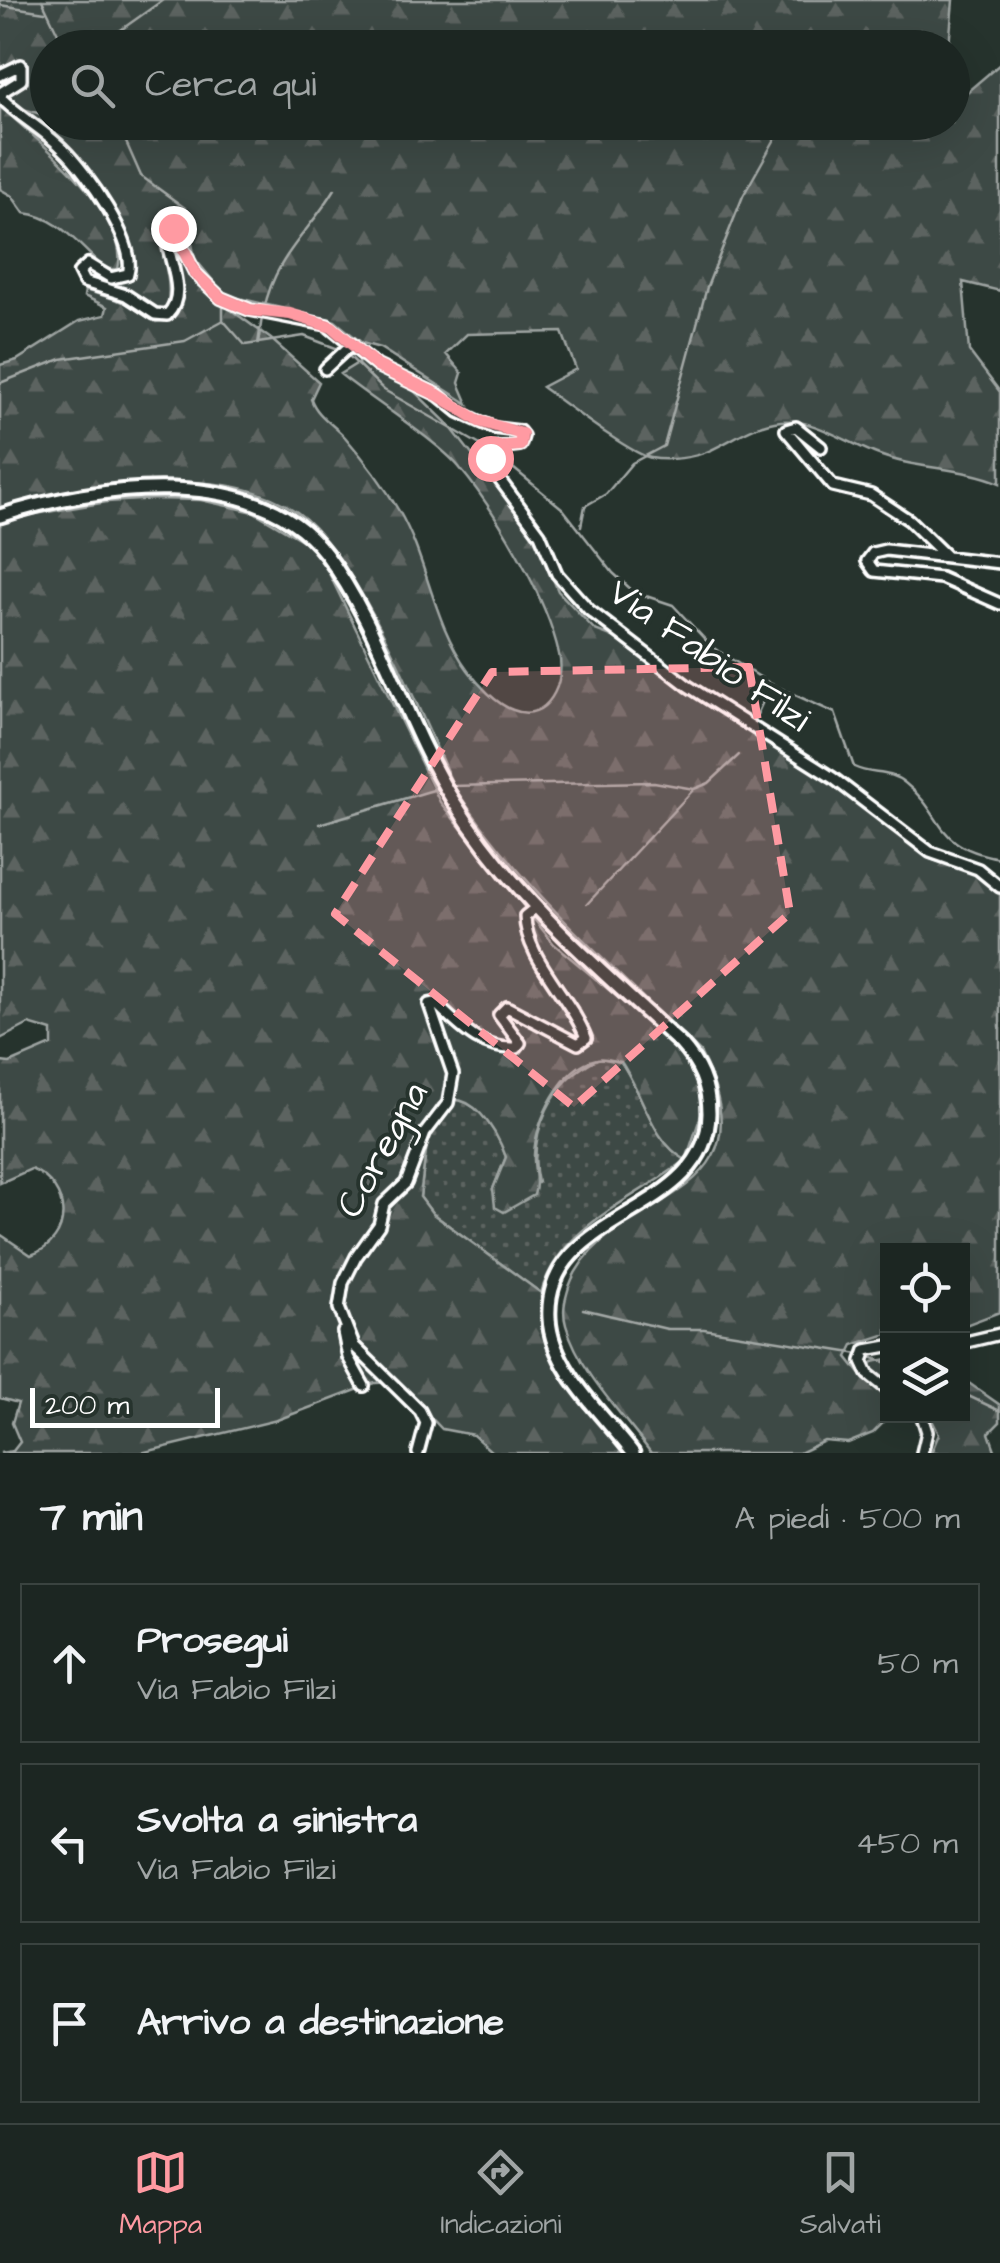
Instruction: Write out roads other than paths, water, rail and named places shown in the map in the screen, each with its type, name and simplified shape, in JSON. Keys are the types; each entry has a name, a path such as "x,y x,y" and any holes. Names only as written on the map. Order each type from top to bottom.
{"main road":[{"path":"0,516 35,504 178,489 244,498 299,526 325,552 339,575 456,806 535,908 681,1044 698,1066 708,1090 708,1130 688,1171 578,1245 561,1268 551,1298 552,1335 566,1368 634,1453"}],"street":[{"name":"Via Fabio Filzi","path":"0,74 14,65 21,66 21,80 2,92 1,98 30,122"},
{"name":"Via Fabio Filzi","path":"52,140 68,153 101,197 119,231 130,266 128,274 111,278 88,264 80,272 84,282 126,295 155,314 166,315 176,293 165,233 171,228 195,273 221,298 250,310 322,322 346,349 438,395 459,412 523,436 518,446 494,448 489,463 540,534 557,574 589,610 688,686 832,778 930,852 978,869 1000,887"},
{"path":"326,369 346,349"},
{"path":"821,447 796,427 786,430 833,486 871,495 948,558"},
{"path":"1000,564 880,550 867,560 874,571 953,581 1000,604"},
{"name":"Coregna","path":"342,1324 340,1295 349,1271 379,1225 384,1204 399,1193 413,1172 425,1132 448,1103 454,1074 428,1005 435,1003 477,1042 500,1048 516,1048 520,1043 500,1015 507,1007 578,1044 586,1038 571,1015 566,996 529,942 525,916 535,908"},
{"path":"342,1324 348,1357 364,1386"},
{"path":"342,1324 364,1358 420,1411 427,1434 418,1453"},
{"path":"970,1341 1000,1334"},
{"path":"880,1347 870,1348 862,1357 868,1374 880,1384"},
{"path":"922,1453 927,1432 924,1423"}],"waterway":[{"path":"42,0 56,30"},
{"path":"121,30 163,0"},
{"path":"0,5 45,12"},
{"path":"16,107 30,111"},
{"path":"124,140 141,176 185,208 195,259 225,295"},
{"path":"581,526 585,506 606,494 632,463 664,446 707,287 743,196 774,140"},
{"path":"264,310 284,260 335,189"},
{"path":"223,303 223,320 245,345 304,336 341,350"},
{"path":"258,344 262,317"},
{"path":"0,383 61,359 185,341 222,321"},
{"path":"348,355 384,390 489,450"},
{"path":"496,454 563,509 613,573 634,592 673,605 712,647 771,684 835,713 854,767 899,779 918,795 951,838 978,853 1000,858"},
{"path":"756,717 770,686"},
{"path":"587,904 694,789 709,783 739,755"},
{"path":"451,786 654,782 694,789"},
{"path":"319,824 440,788"},
{"path":"583,1309 667,1329 704,1329 859,1354"},
{"path":"867,1356 880,1360"},
{"path":"970,1397 1000,1411"}]}
